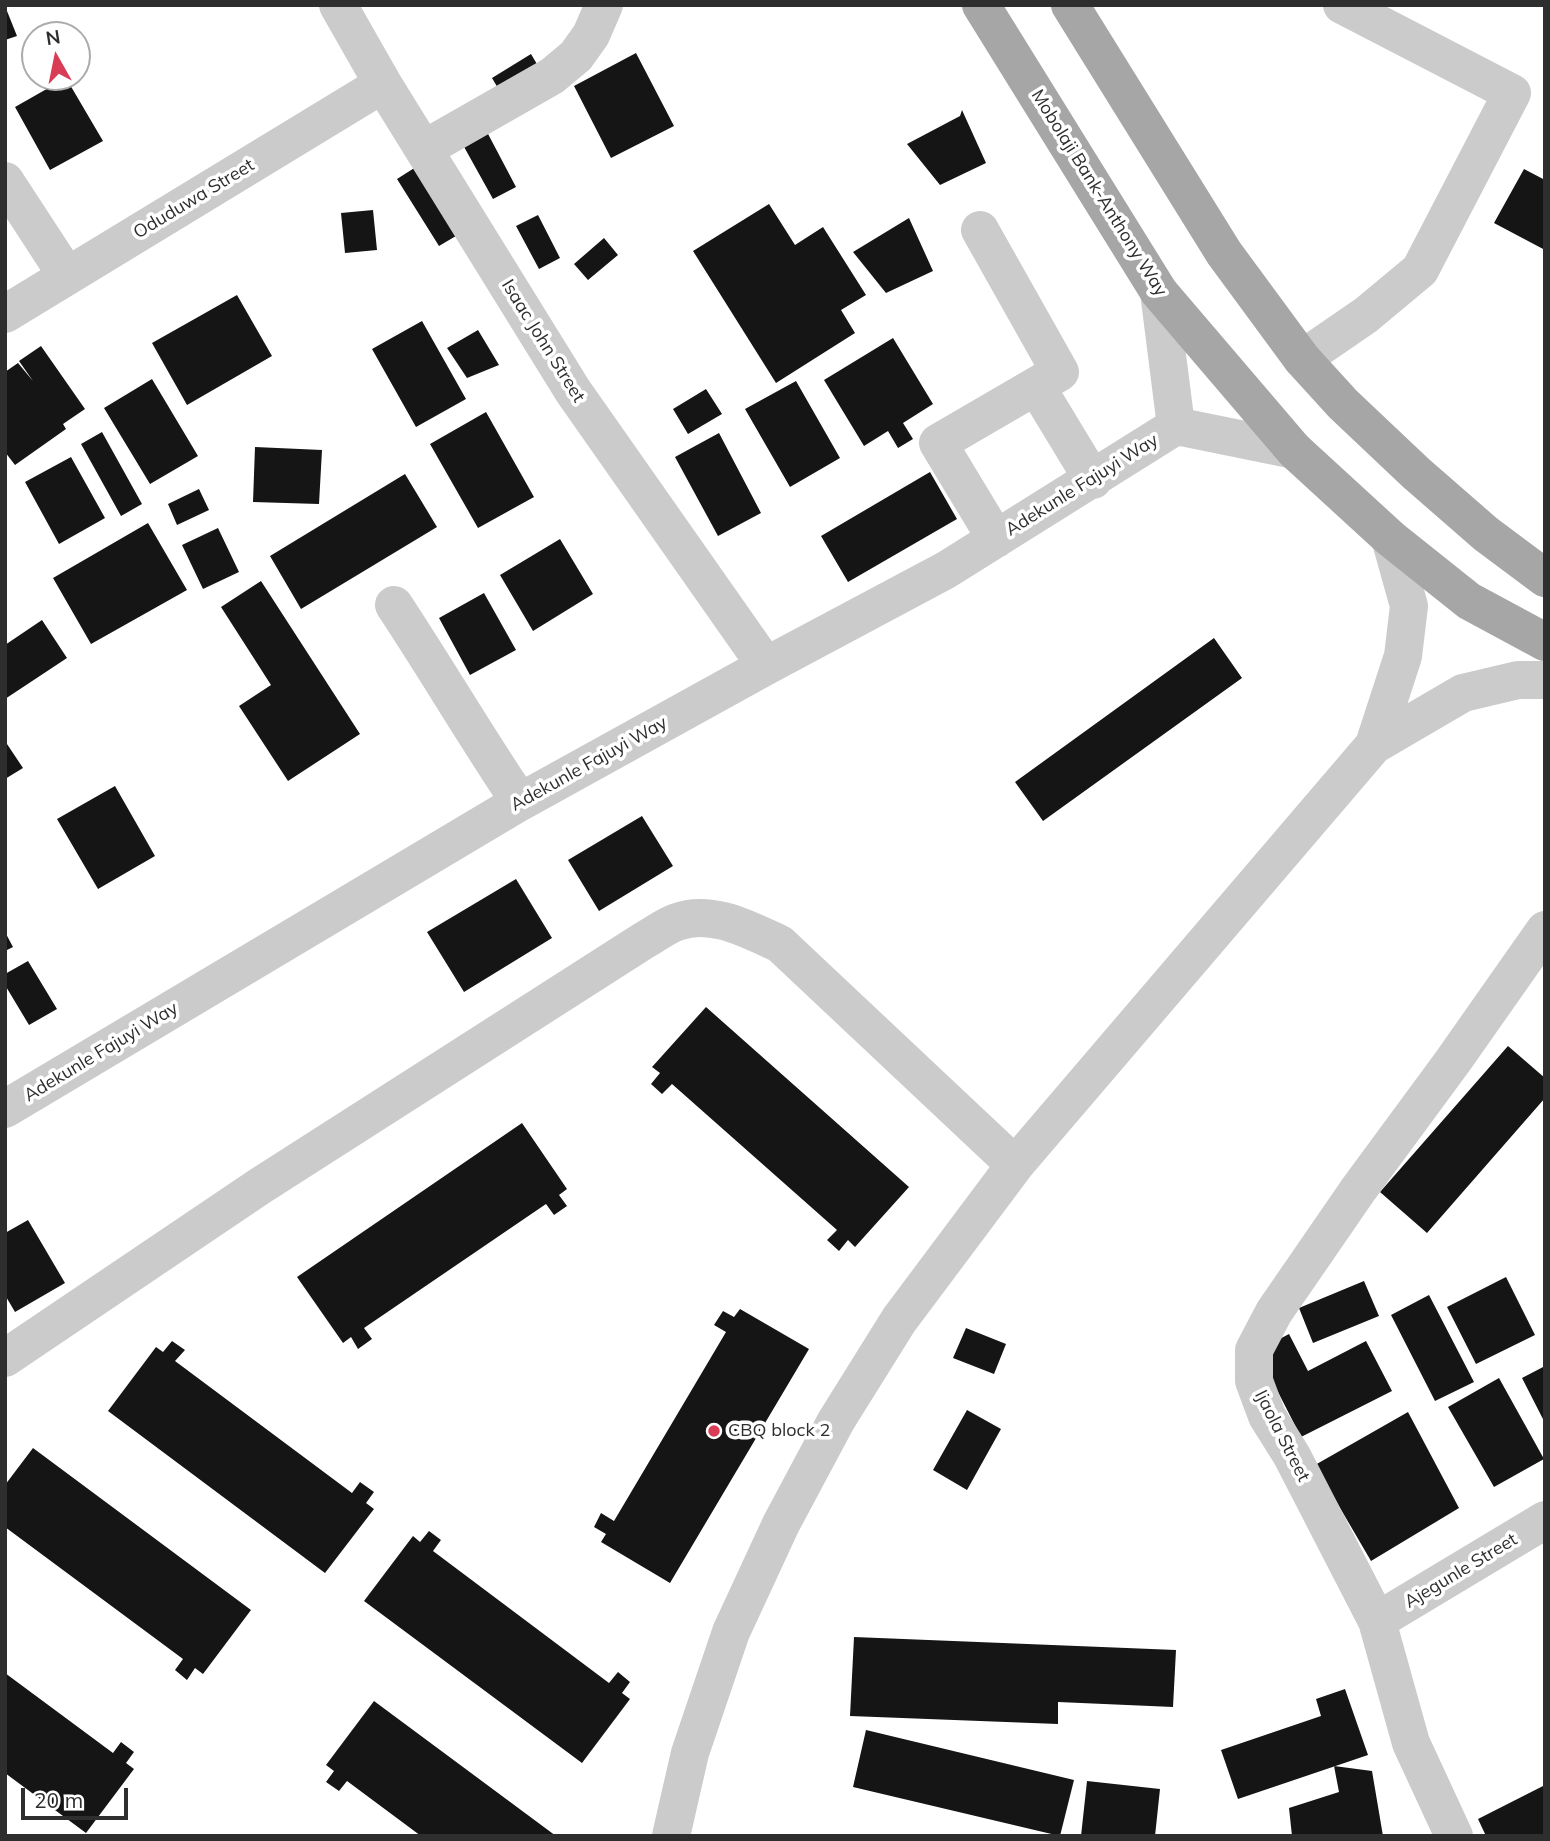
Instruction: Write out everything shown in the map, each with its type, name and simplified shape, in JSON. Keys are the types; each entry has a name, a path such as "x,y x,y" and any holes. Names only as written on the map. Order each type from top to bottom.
{"main road":[{"name":"Mobolaji Bank-Anthony Way","path":"981,5 1159,292 1294,450 1390,538 1469,601 1545,642"},
{"path":"1070,5 1224,253 1302,359 1343,404 1416,473 1486,534 1545,578"}],"street":[{"name":"Isaac John Street","path":"338,5 383,84 573,391 766,666"},
{"path":"1302,359 1366,315 1420,270 1512,93 1342,5"},
{"path":"424,149 552,76 576,56 591,35 596,11"},
{"name":"Oduduwa Street","path":"5,314 383,84"},
{"path":"5,181 67,276"},
{"path":"980,230 1060,372 938,443 996,539"},
{"name":"Adekunle Fajuyi Way","path":"1159,292 1176,426"},
{"path":"1036,386 1093,480"},
{"name":"Adekunle Fajuyi Way","path":"5,1109 520,802 946,570 1176,426 1294,450"},
{"path":"1374,745 1403,656 1409,606 1390,538"},
{"path":"394,605 520,802"},
{"path":"671,1836 690,1753 731,1632 781,1524 836,1421 899,1320 1015,1165 1374,745 1463,693 1518,680 1545,680"},
{"path":"5,1358 260,1186 678,921 709,917 739,926 780,944 1015,1165"},
{"name":"Ijaola Street","path":"1454,1836 1412,1743 1377,1621 1292,1456 1267,1416 1254,1381 1254,1350 1274,1312 1357,1190 1453,1061 1545,930"},
{"name":"Ajegunle Street","path":"1377,1621 1545,1520"}],"building":[{"path":"5,6 17,36 5,40"},
{"path":"636,53 674,126 611,158 574,86"},
{"path":"531,54 544,76 505,100 492,78"},
{"path":"43,91 74,91 103,141 50,170 15,107"},
{"path":"962,110 986,163 940,185 907,144 960,116"},
{"path":"487,132 516,187 493,199 463,145"},
{"path":"419,165 461,233 439,246 397,179"},
{"path":"1524,169 1545,180 1545,250 1494,223"},
{"path":"769,204 795,245 823,227 866,295 841,310 855,333 776,383 693,251"},
{"path":"373,210 377,250 345,253 341,213"},
{"path":"538,215 560,258 539,269 516,226"},
{"path":"909,218 933,271 886,293 853,252"},
{"path":"604,238 618,255 588,280 574,264"},
{"path":"237,295 272,356 187,405 152,343"},
{"path":"422,321 466,399 416,427 372,349"},
{"path":"478,330 499,365 467,378 447,348"},
{"path":"893,338 933,404 903,423 913,439 898,448 888,431 864,446 824,380"},
{"path":"41,346 85,409 63,424 66,429 15,465 5,452 5,372 18,363 33,381 19,361"},
{"path":"152,379 198,456 150,484 104,408"},
{"path":"796,381 840,458 790,487 745,409"},
{"path":"706,389 722,414 688,434 673,409"},
{"path":"486,412 534,497 478,528 430,444"},
{"path":"102,432 142,504 121,516 81,444"},
{"path":"719,433 761,513 718,536 675,457"},
{"path":"255,447 322,450 319,504 253,502"},
{"path":"71,457 105,518 59,544 25,482"},
{"path":"930,472 957,519 848,582 821,536"},
{"path":"405,474 437,527 301,609 270,556"},
{"path":"199,489 209,510 177,525 168,504"},
{"path":"148,523 187,590 91,644 53,578"},
{"path":"218,528 239,572 203,589 182,545"},
{"path":"560,539 593,594 533,631 500,575"},
{"path":"261,581 360,734 288,781 239,706 271,685 221,607"},
{"path":"484,593 516,650 470,675 439,618"},
{"path":"42,620 67,658 5,699 5,645"},
{"path":"1214,638 1242,678 1043,821 1015,782"},
{"path":"5,741 23,768 5,779"},
{"path":"115,786 155,856 98,889 57,819"},
{"path":"642,816 673,866 599,911 568,860"},
{"path":"516,879 552,938 464,992 427,932"},
{"path":"5,932 13,947 5,951"},
{"path":"28,961 57,1009 29,1025 5,985 5,974"},
{"path":"706,1007 909,1187 855,1247 848,1240 839,1251 827,1240 837,1230 672,1084 662,1094 651,1084 660,1073 652,1067"},
{"path":"1508,1046 1545,1078 1545,1098 1427,1233 1380,1192"},
{"path":"522,1123 567,1189 559,1195 567,1206 554,1215 546,1204 364,1328 372,1339 358,1349 351,1337 343,1343 297,1277"},
{"path":"28,1220 65,1283 15,1312 5,1295 5,1233"},
{"path":"1506,1277 1535,1335 1476,1364 1447,1307"},
{"path":"1364,1281 1379,1316 1313,1343 1299,1308"},
{"path":"1429,1295 1474,1382 1435,1401 1391,1315"},
{"name":"CBQ block 2","path":"740,1309 809,1349 670,1583 601,1542 606,1534 594,1527 601,1513 614,1521 726,1332 714,1325 723,1311 734,1317"},
{"path":"966,1328 1006,1344 994,1374 953,1358"},
{"path":"1289,1334 1308,1371 1366,1341 1392,1391 1301,1437 1257,1351"},
{"path":"172,1341 185,1350 175,1361 352,1493 360,1482 374,1492 366,1503 374,1509 325,1573 108,1411 156,1347 163,1352"},
{"path":"1545,1366 1545,1423 1522,1378"},
{"path":"1499,1378 1544,1459 1494,1487 1448,1407"},
{"path":"967,1410 1001,1429 967,1490 933,1470"},
{"path":"1408,1412 1459,1508 1371,1561 1315,1465"},
{"path":"33,1448 251,1610 203,1674 195,1668 187,1680 175,1670 183,1659 5,1527 5,1485"},
{"path":"429,1531 441,1540 433,1551 609,1683 618,1672 630,1682 622,1693 630,1699 582,1763 364,1601 413,1536 420,1542"},
{"path":"854,1637 1176,1650 1173,1707 1058,1702 1058,1724 850,1716"},
{"path":"5,1673 113,1753 121,1742 134,1752 126,1763 134,1769 86,1833 5,1773"},
{"path":"1345,1689 1368,1755 1238,1799 1221,1750 1321,1716 1316,1699"},
{"path":"374,1701 556,1836 421,1836 347,1781 339,1791 326,1782 334,1771 326,1765"},
{"path":"866,1730 1074,1780 1060,1836 853,1787"},
{"path":"1334,1766 1372,1771 1383,1836 1292,1836 1289,1808 1339,1792"},
{"path":"1087,1781 1160,1789 1155,1836 1081,1836"},
{"path":"1545,1785 1545,1836 1486,1836 1478,1819"}],"place":[{"name":"CBQ block 2","path":"714,1431"}]}
